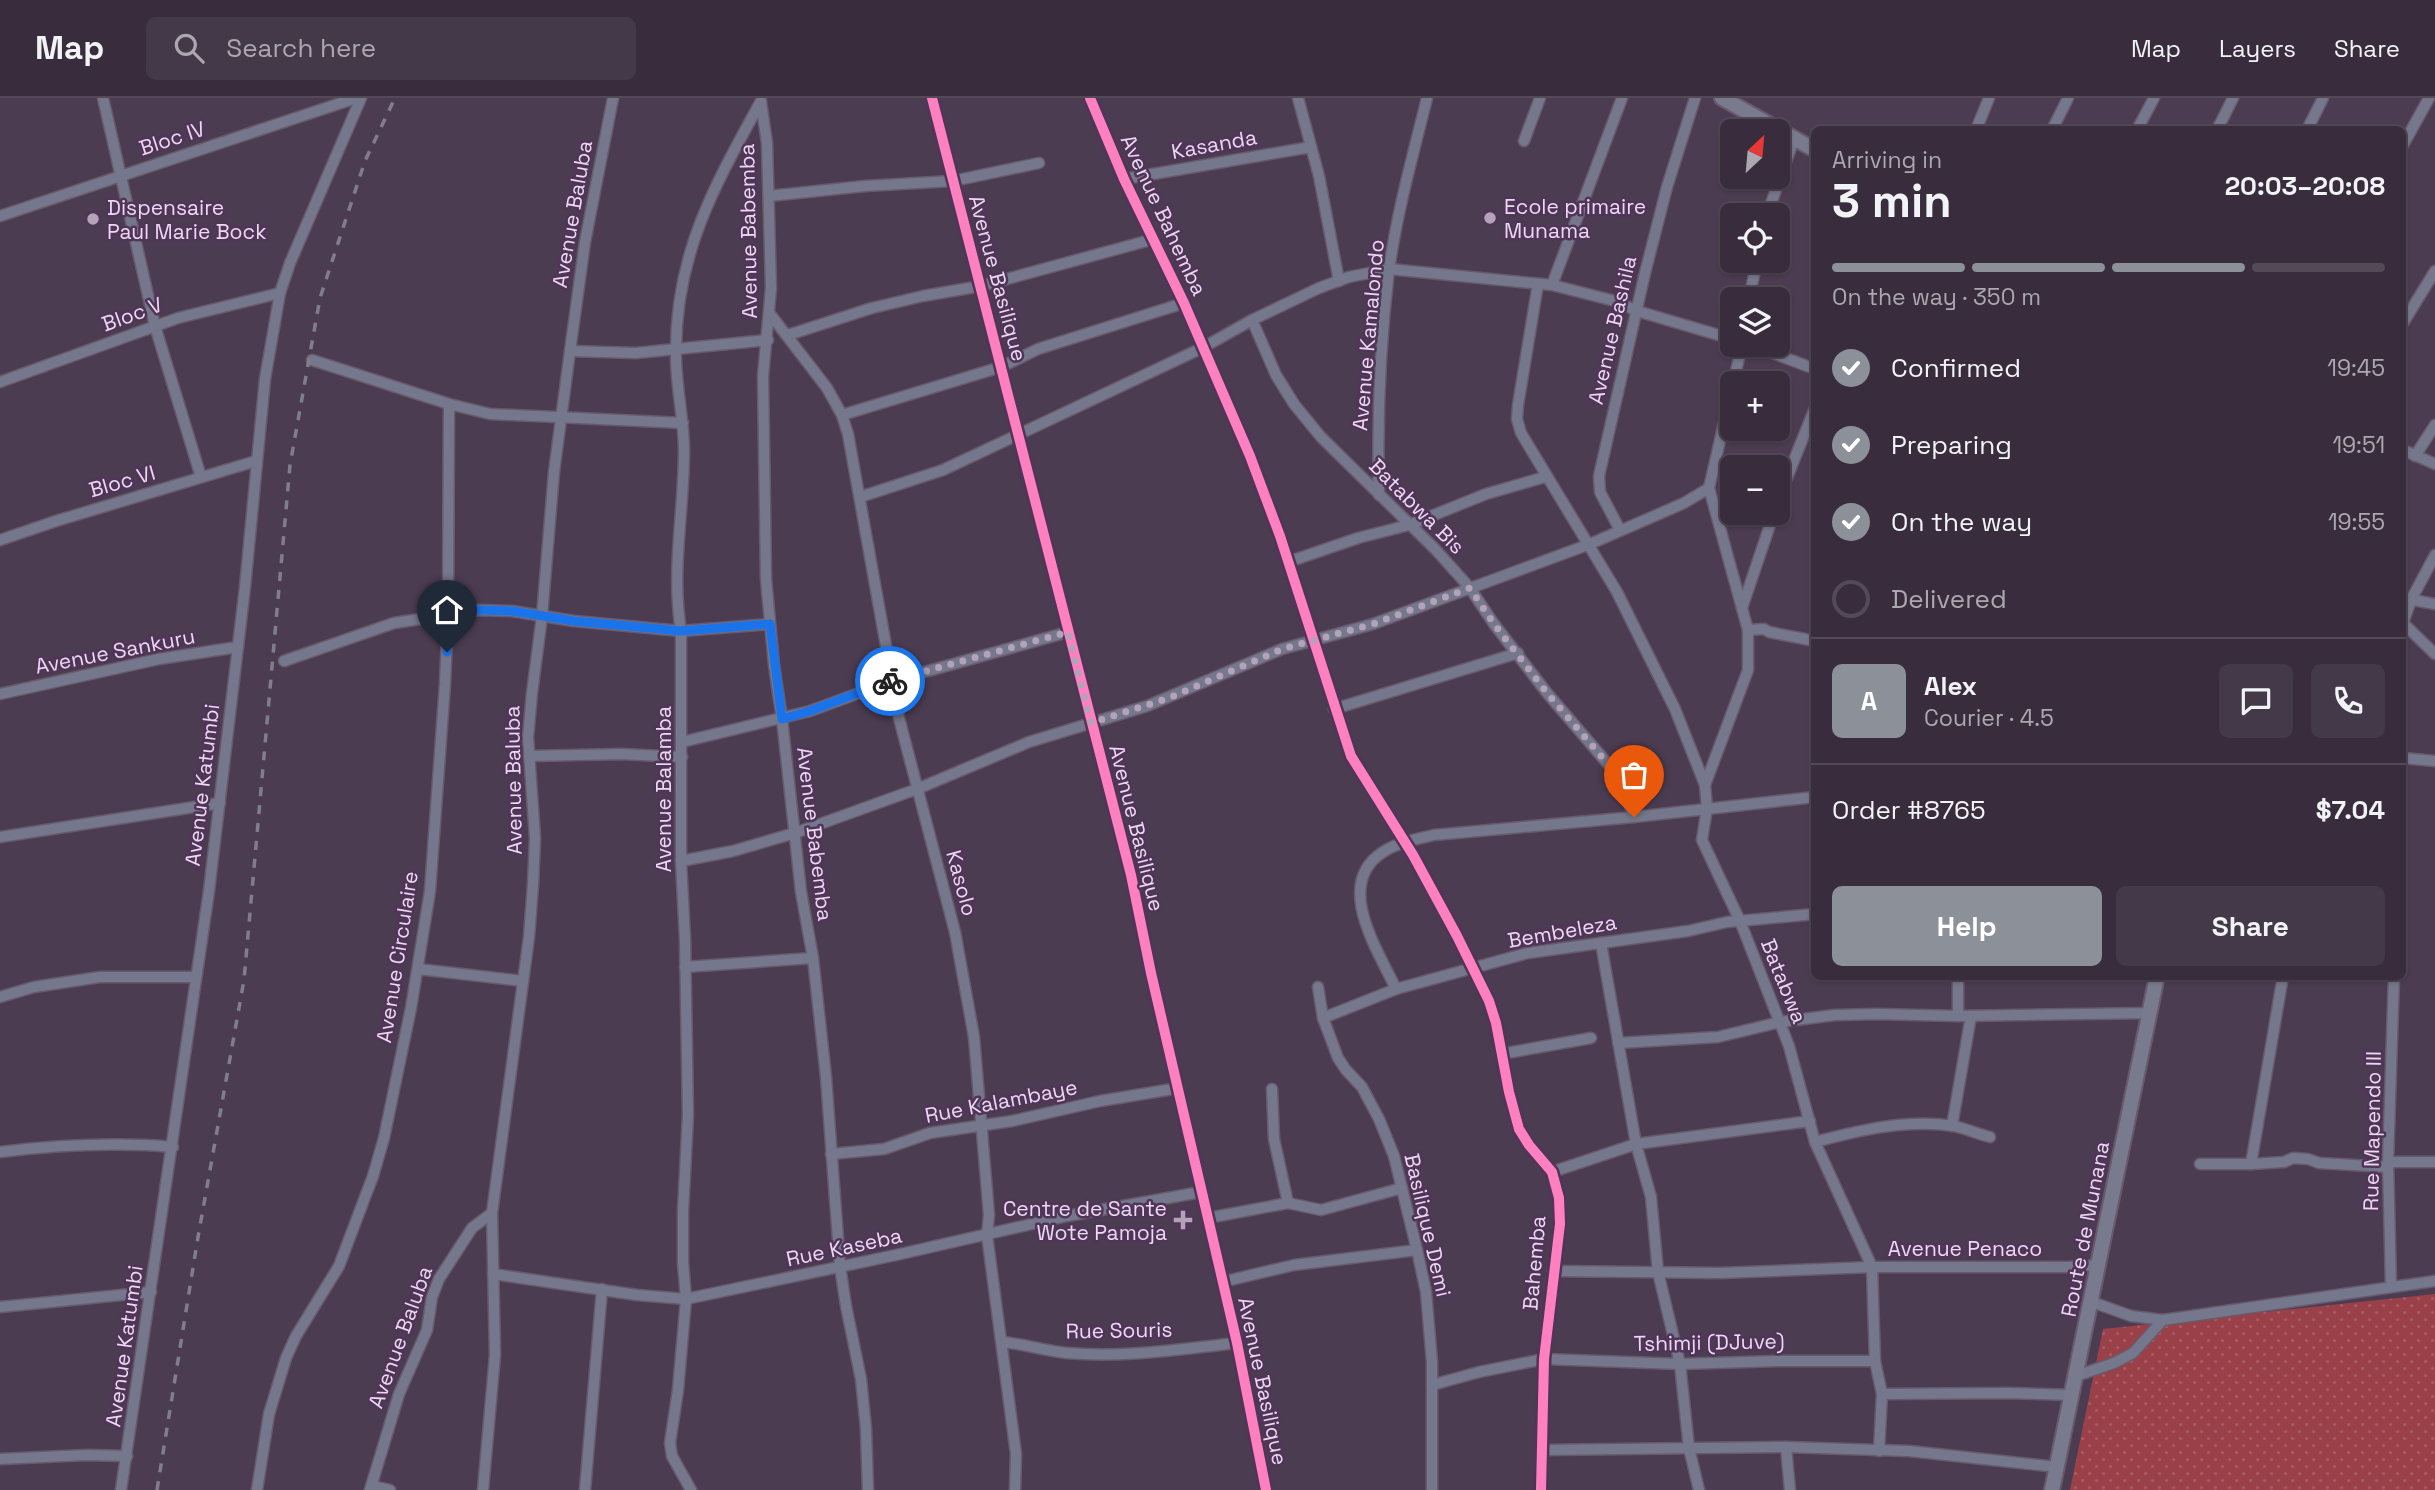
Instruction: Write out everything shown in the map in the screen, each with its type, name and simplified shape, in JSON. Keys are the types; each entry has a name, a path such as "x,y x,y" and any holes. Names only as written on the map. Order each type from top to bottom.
{"main road":[{"path":"1722,98 1811,148"},
{"name":"Route de Munana","path":"2052,1490 2156,980"}],"street":[{"path":"103,98 155,326 201,477"},
{"name":"Bloc IV","path":"0,216 358,98"},
{"name":"Avenue Katumbi","path":"121,1490 173,1147 220,803 265,379 280,293 358,98"},
{"name":"Avenue Baluba","path":"483,1490 495,1355 492,1213 529,937 535,838 529,756 531,704 570,351 585,242 613,98"},
{"name":"Avenue Basilique","path":"932,98 1128,863 1237,1343 1266,1490"},
{"name":"Avenue Bahemba","path":"1090,98 1124,179 1184,303 1250,456 1314,639 1351,756 1457,936 1489,1001 1496,1023 1508,1092 1519,1129 1552,1172"},
{"path":"1298,98 1319,176 1339,281"},
{"name":"Avenue Kamalondo","path":"1379,495 1380,385 1389,269 1427,98"},
{"path":"1524,141 1540,98"},
{"path":"1552,285 1622,98"},
{"name":"Avenue Bashila","path":"1620,530 1600,492 1599,476 1644,273 1695,98"},
{"path":"1978,126 1989,98"},
{"path":"2054,126 2068,98"},
{"path":"2139,126 2154,98"},
{"path":"2219,126 2233,98"},
{"path":"2309,126 2323,98"},
{"path":"2406,140 2429,98"},
{"name":"Avenue Babemba","path":"761,99 767,143 769,196 770,314 764,376 763,498 770,624 801,892 813,958 840,1266 861,1379 868,1490"},
{"name":"Avenue Balamba","path":"691,1490 672,1456 670,1443 686,1299 683,1211 688,1115 681,861 681,631 676,602 684,452 676,349 680,297 696,230 706,205 761,99"},
{"path":"1771,203 1794,139"},
{"name":"Kasanda","path":"1124,179 1311,147"},
{"path":"769,196 865,186 953,181 1039,163"},
{"path":"788,335 872,309 923,296 981,286 1154,239"},
{"path":"860,497 943,470 1202,348 1252,320 1339,281 1389,269 1552,285 1615,301 1637,312 1720,336"},
{"path":"2406,318 2435,271"},
{"name":"Batabwa","path":"1538,284 1517,419 1521,433 1545,477 1565,504 1617,592 1675,709 1704,785 1707,808 1702,840 1740,921 1793,1056 1815,1142 1872,1267 1875,1361 1882,1394 1879,1451"},
{"name":"Bloc V","path":"0,382 178,318 280,293"},
{"path":"842,415 1001,367 1038,349 1184,303"},
{"name":"Kasolo","path":"770,314 827,388 842,415 860,497 892,681 916,789 955,932 974,1037 989,1215 987,1235 1016,1454 1014,1490"},
{"name":"Batabwa Bis","path":"1252,320 1276,375 1294,404 1321,437 1435,549 1470,588 1494,624 1564,715 1620,778 1634,817"},
{"path":"570,351 636,353 768,340"},
{"path":"1704,785 1748,670 1748,630 1709,488 1739,357"},
{"path":"1783,357 1811,368"},
{"path":"312,360 449,404 490,414 683,423"},
{"name":"Avenue Circulaire","path":"257,1490 269,1414 286,1358 343,1256 373,1175 400,1065 418,970 430,891 448,614 449,404"},
{"path":"1790,470 1811,418"},
{"path":"2415,456 2435,425"},
{"path":"2406,452 2435,464"},
{"name":"Bloc VI","path":"0,540 256,461"},
{"path":"1288,562 1358,538 1409,525 1486,494 1545,477"},
{"path":"681,861 733,851 795,833 916,789 1029,743 1169,698 1251,661 1314,639 1373,624 1590,544 1684,503 1709,488"},
{"path":"1742,608 1770,525"},
{"path":"2435,555 2407,599 2435,604"},
{"path":"284,661 394,623 479,610 512,611 681,631 770,624"},
{"path":"2406,626 2435,654"},
{"path":"1748,630 1764,629 1811,640"},
{"path":"682,742 782,719 892,681 1068,632"},
{"name":"Avenue Sankuru","path":"0,694 159,659 238,646"},
{"path":"1334,709 1518,653"},
{"path":"529,756 622,754 682,757"},
{"path":"2406,758 2435,761"},
{"path":"1396,989 1367,925 1359,900 1359,883 1381,852 1404,842 1434,835 1811,797"},
{"path":"0,837 220,803"},
{"name":"Bembeleza","path":"1323,1018 1396,989 1528,953 1688,931 1740,921 1811,914"},
{"path":"1601,943 1636,1144 1651,1197 1658,1272 1680,1364 1689,1448 1699,1490"},
{"path":"685,967 813,958"},
{"path":"418,970 523,981"},
{"path":"0,998 34,987 100,977 196,977"},
{"path":"1958,980 1958,1016"},
{"path":"2251,1164 2282,980"},
{"name":"Rue Mapendo III","path":"2391,1286 2388,1165 2394,980"},
{"name":"Basilique Demi","path":"1318,987 1323,1018 1338,1058 1362,1087 1394,1156 1417,1250 1426,1292 1432,1385 1432,1490"},
{"path":"1618,1043 1718,1037 1780,1023 1835,1015 2151,1013"},
{"path":"1952,1126 1970,1016"},
{"path":"1501,1054 1591,1038"},
{"name":"Rue Kalambaye","path":"831,1154 884,1149 930,1133 1179,1088"},
{"path":"1272,1089 1274,1139 1288,1203"},
{"path":"1552,1172 1636,1144 1810,1121"},
{"path":"1815,1142 1867,1129 1905,1124 1952,1126 1990,1137"},
{"path":"0,1152 84,1144 127,1143 173,1147"},
{"path":"2200,1164 2284,1162 2293,1158 2319,1163 2388,1165 2435,1162"},
{"name":"Bahemba","path":"1541,1490 1544,1359 1560,1224 1559,1198 1552,1172"},
{"path":"1208,1218 1288,1203 1321,1210 1402,1188"},
{"name":"Rue Kaseba","path":"493,1274 686,1299 1067,1216 1201,1192"},
{"name":"Avenue Baluba","path":"371,1488 396,1404 427,1330 432,1297 439,1279 472,1228 492,1213"},
{"path":"1222,1282 1294,1265 1417,1250"},
{"name":"Avenue Penaco","path":"1553,1271 1732,1273 1872,1267 2069,1268 2099,1265"},
{"path":"2092,1302 2132,1316 2163,1320 2435,1281"},
{"path":"585,1490 602,1289"},
{"path":"0,1307 151,1292"},
{"path":"2076,1376 2114,1363 2133,1353 2163,1320"},
{"name":"Rue Souris","path":"1002,1342 1066,1353 1098,1354 1237,1343"},
{"name":"Tshimji (DJuve)","path":"1432,1385 1544,1359 1680,1364 1875,1361"},
{"path":"1882,1394 2073,1395"},
{"path":"1542,1450 1786,1447 1989,1459 2057,1467"},
{"path":"1786,1447 1790,1490"},
{"path":"0,1459 127,1456"},
{"path":"371,1488 390,1490"}],"shaded area":[{"path":"2435,1294 2435,1490 2070,1490 2103,1329"}],"railway":[{"path":"157,1490 198,1237 244,980 290,465 320,298 365,161 395,98"}],"cycle path":[{"path":"932,98 1131,875 1151,973 1237,1343 1266,1490"},
{"path":"1090,98 1124,179 1184,303 1250,456 1280,536 1351,756 1413,855 1489,1001 1519,1129 1552,1172 1559,1198 1560,1224 1544,1359 1541,1490"}],"way so far":[{"path":"890,681 1068,632 1091,723 1169,698 1282,649 1373,624 1470,588 1494,624 1564,715 1620,778 1634,817"}],"place":[{"name":"Ecole primaire Munama","path":"1490,218"},
{"name":"Dispensaire Paul Marie Bock","path":"93,219"},
{"name":"Centre de Sante Wote Pamoja","path":"1183,1220"}],"route":[{"path":"447,652 448,614 479,610 512,611 574,621 681,631 770,624 782,719 890,681"}]}
